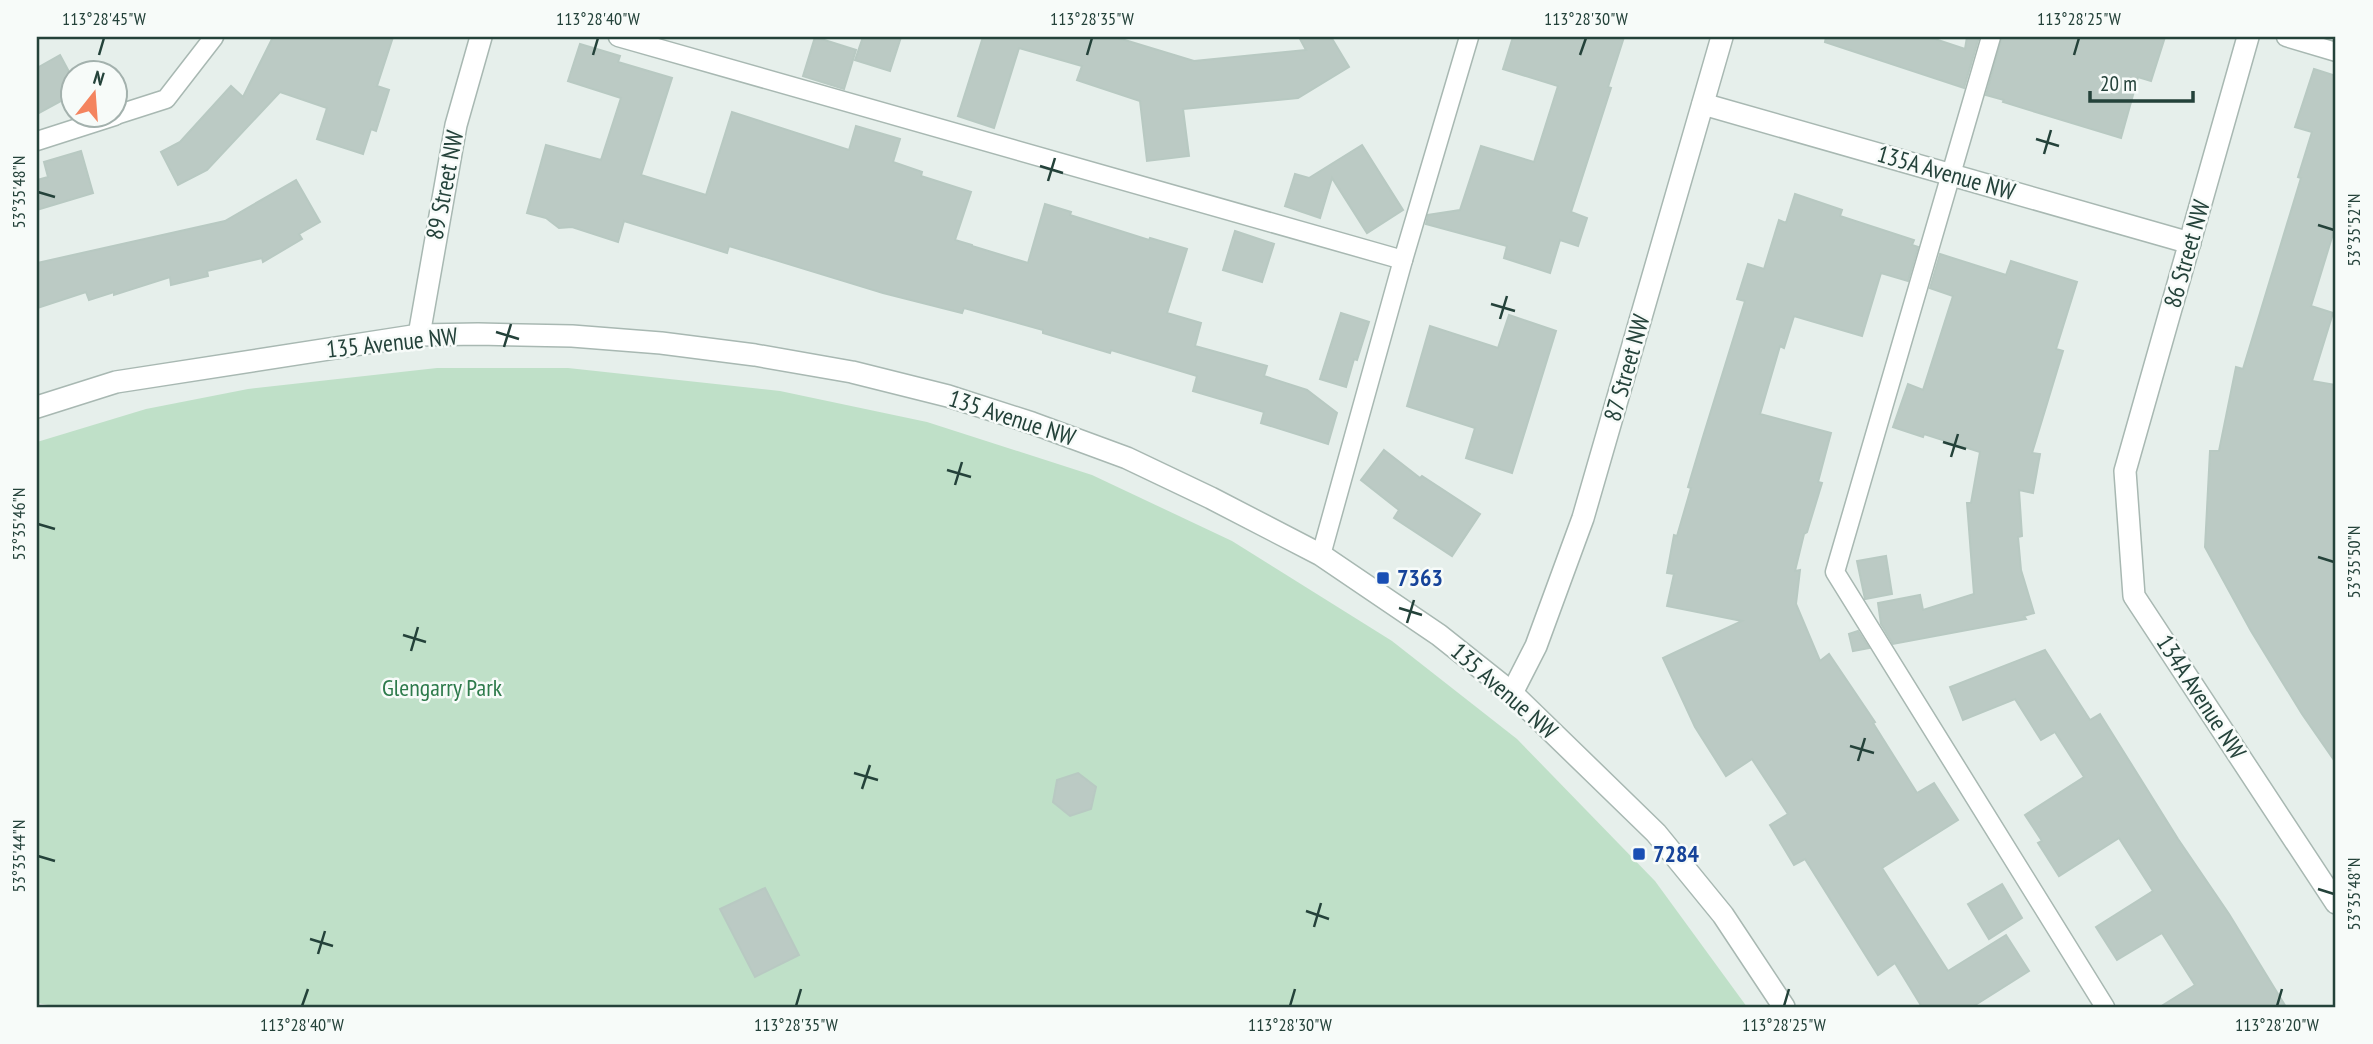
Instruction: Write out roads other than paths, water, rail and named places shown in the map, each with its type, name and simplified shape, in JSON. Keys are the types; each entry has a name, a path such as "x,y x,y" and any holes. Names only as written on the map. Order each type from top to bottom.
{"street":[{"name":"89 Street NW","path":"419,335 456,125 481,37"},
{"name":"87 Street NW","path":"1513,692 1536,646 1583,518 1722,37"},
{"name":"86 Street NW","path":"2125,471 2248,37"},
{"name":"135A Avenue NW","path":"1703,104 2190,243"},
{"name":"135 Avenue NW","path":"37,407 116,382 419,335 478,334 572,336 661,343 755,355 852,372 960,400 1032,423 1127,458 1321,555 1439,635 1513,692 1656,833 1723,915 1784,1007"},
{"name":"134A Avenue NW","path":"2125,471 2134,596 2336,903"}],"lane":[{"path":"130,110 166,99 215,37"},
{"path":"618,37 1403,260"},
{"path":"1321,555 1403,260 1469,37"},
{"path":"1991,37 1835,572 2105,1007"},
{"path":"2286,37 2336,52"},
{"path":"37,141 70,130"}],"place":[{"name":"7363","path":"1383,578"},
{"name":"7284","path":"1639,854"}],"park label":[{"name":"Glengarry Park","path":"442,688"}]}
